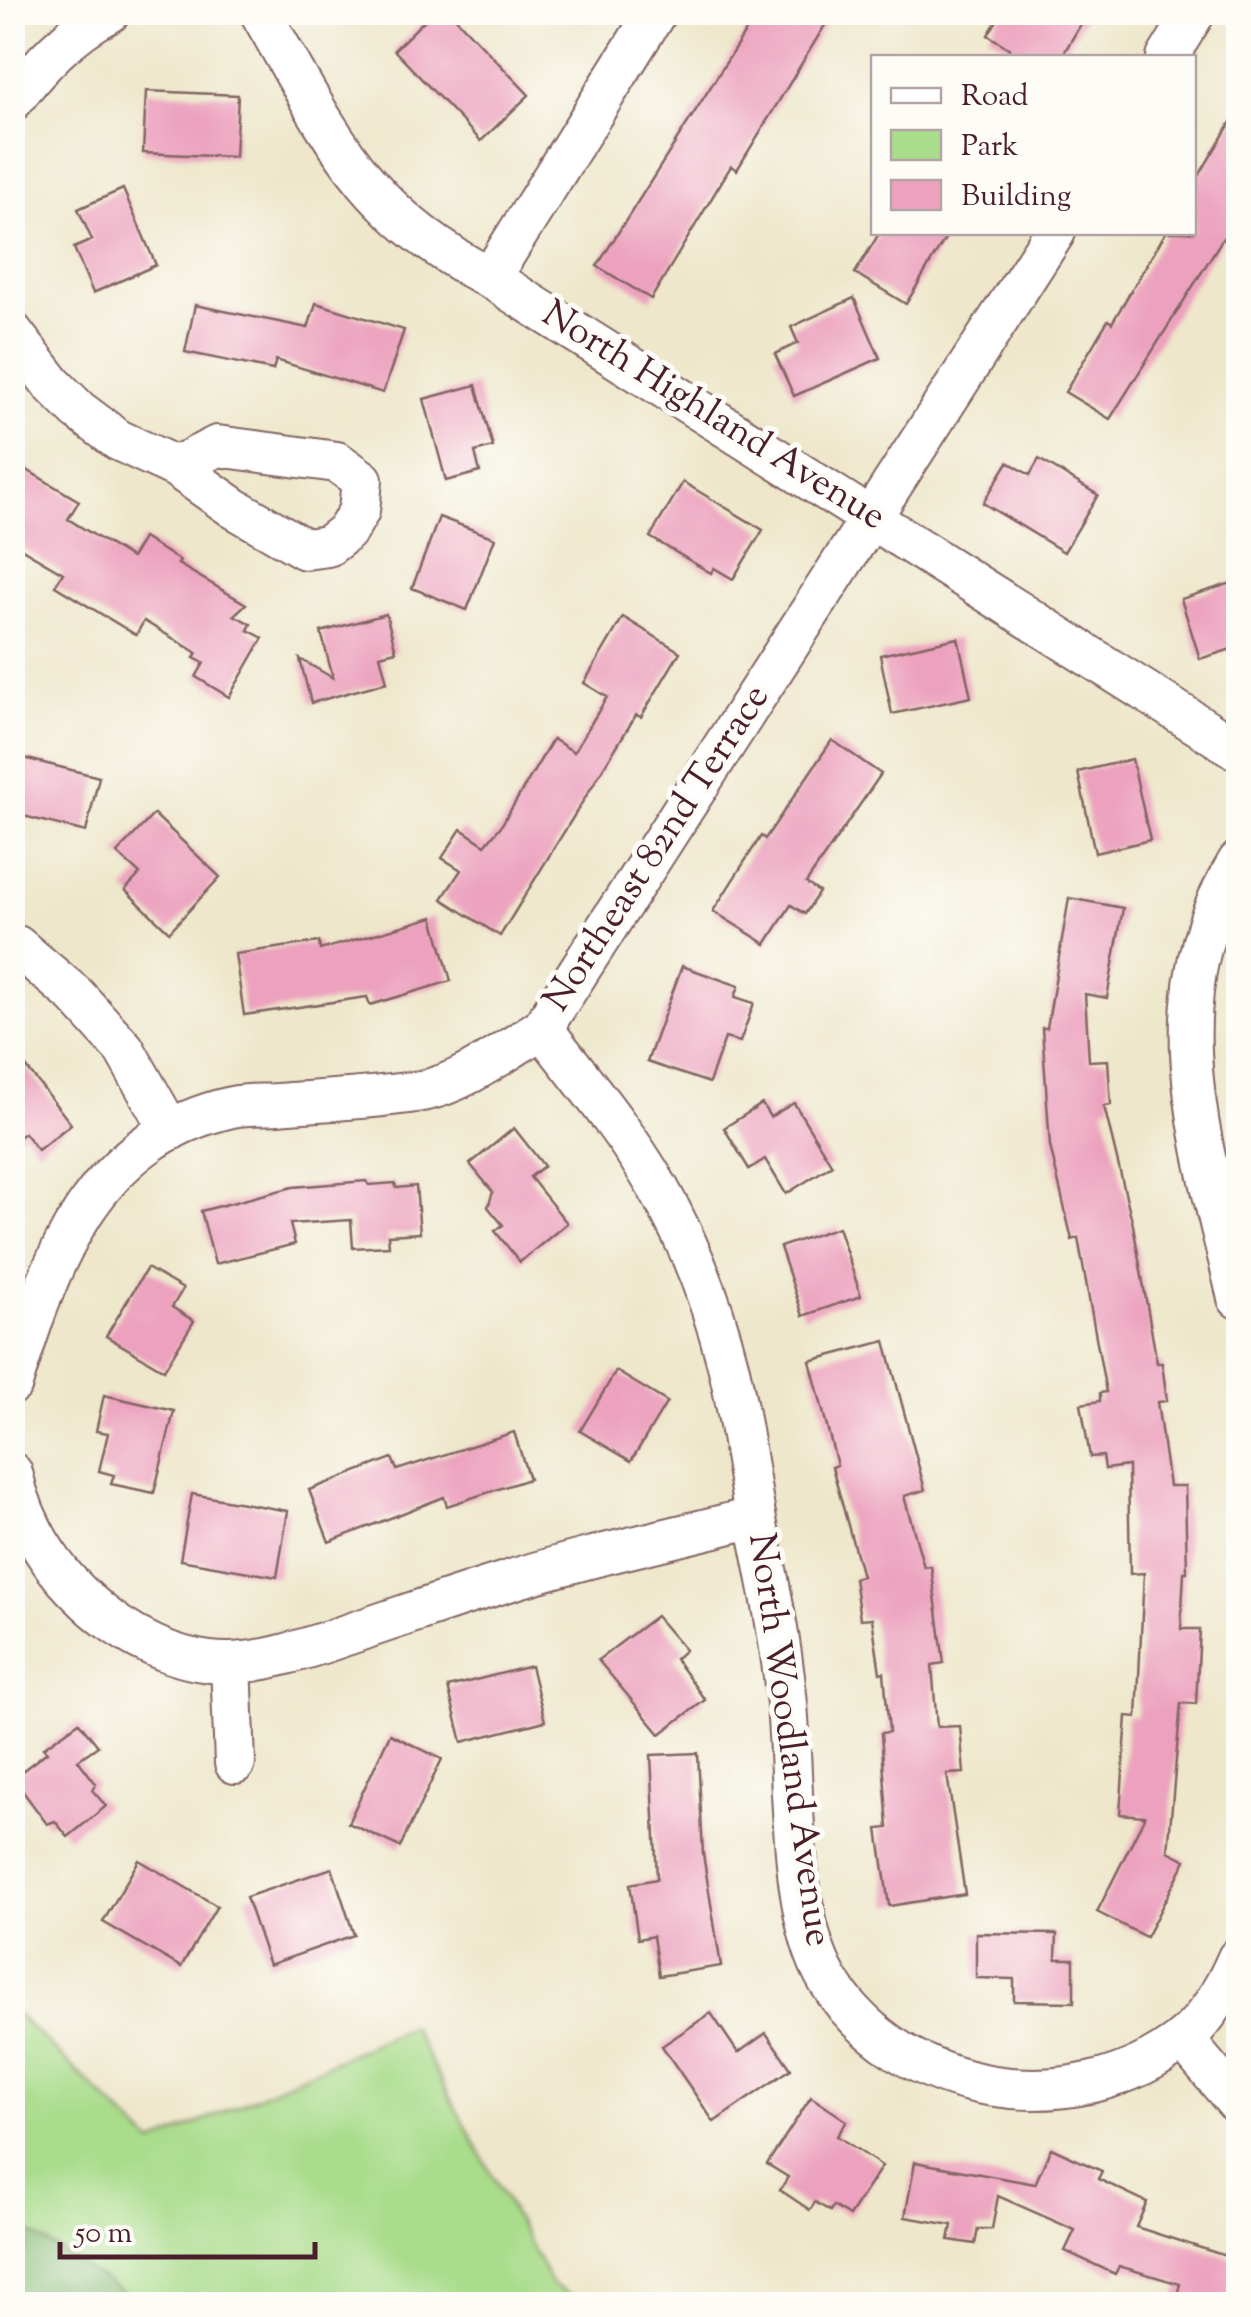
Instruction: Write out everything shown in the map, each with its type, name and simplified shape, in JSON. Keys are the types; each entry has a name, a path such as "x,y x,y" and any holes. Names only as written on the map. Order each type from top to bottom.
{"street":[{"path":"12,101 35,71 67,41 110,12"},
{"name":"North Highland Avenue","path":"260,12 339,150 370,190 432,245 874,518 1238,750"},
{"path":"490,278 656,12"},
{"path":"1169,55 1195,12"},
{"name":"Northeast 82nd Terrace","path":"12,1384 32,1319 66,1237 89,1200 131,1158 170,1130 232,1107 424,1091 486,1064 542,1028 1053,235"},
{"path":"12,332 52,384 78,410 118,440 176,467"},
{"path":"1238,862 1218,895 1194,967 1190,1031 1192,1097 1238,1298"},
{"path":"17,946 76,996 124,1049 170,1130"},
{"name":"North Woodland Avenue","path":"542,1028 626,1137 659,1190 712,1312 728,1366 780,1633 791,1736 796,1841 808,1935 827,1979 862,2024 911,2058 953,2077 992,2087 1046,2090 1132,2070 1183,2038 1228,1981 1238,1958"},
{"path":"12,1473 36,1541 68,1584 109,1622 187,1658 230,1663 301,1650 504,1582 756,1516"},
{"path":"230,1663 235,1763"},
{"path":"1183,2038 1238,2104"}],"green space":[{"path":"12,2010 153,2144 411,2026 552,2285 588,2304 13,2304"},
{"path":"13,2221 141,2304 13,2304"}],"building":[{"path":"433,12 450,12 529,95 481,141 394,50"},
{"path":"758,12 833,12 737,170 731,166 651,299 597,266"},
{"path":"1002,12 1088,12 1063,55 1007,55 1010,49 988,35"},
{"path":"146,91 238,95 235,157 143,153"},
{"path":"1238,110 1238,214 1110,419 1065,392 1164,235 1196,235 1196,181"},
{"path":"123,189 156,265 93,293 74,248 92,240 78,209"},
{"path":"878,235 947,235 906,304 855,273"},
{"path":"854,298 880,358 794,396 775,354 798,343 791,327"},
{"path":"316,303 404,330 383,393 276,360 273,370 185,352 195,305 308,328"},
{"path":"476,385 493,447 475,452 480,472 446,481 424,399"},
{"path":"1039,459 1098,495 1064,552 983,503 1008,462 1030,475"},
{"path":"12,461 79,501 68,519 131,558 143,538 180,561 178,564 246,604 234,615 251,624 248,630 263,638 229,697 196,677 204,663 194,658 197,653 144,621 136,635 55,586 63,573 12,543"},
{"path":"683,482 763,530 733,579 714,568 711,573 650,537"},
{"path":"439,517 495,538 467,610 412,588"},
{"path":"1238,581 1238,647 1200,659 1181,599"},
{"path":"386,614 396,651 380,655 387,682 311,703 300,659 333,678 321,632"},
{"path":"623,617 680,652 641,717 636,715 500,936 442,899 461,870 442,858 461,829 485,845 501,826 553,739 574,752 607,697 584,683"},
{"path":"958,638 971,697 892,714 880,655"},
{"path":"832,740 881,774 806,883 819,892 805,914 791,905 766,944 713,911 761,836 765,839"},
{"path":"12,755 99,777 86,832 12,813"},
{"path":"1132,759 1150,840 1095,853 1078,772"},
{"path":"154,814 220,877 169,932 125,890 140,874 117,853"},
{"path":"1069,898 1123,908 1107,998 1085,994 1089,1061 1108,1060 1111,1105 1104,1106 1133,1225 1157,1363 1162,1363 1167,1401 1157,1402 1169,1486 1185,1486 1187,1572 1181,1629 1200,1629 1196,1704 1181,1703 1168,1851 1186,1860 1146,1937 1097,1912 1145,1816 1120,1814 1127,1716 1137,1717 1144,1573 1130,1574 1128,1466 1105,1469 1103,1456 1090,1457 1081,1404 1100,1401 1100,1393 1106,1392 1078,1238 1072,1240 1050,1146 1042,1028 1047,1028"},
{"path":"433,917 451,981 370,1005 367,997 244,1015 235,954 319,942 320,950"},
{"path":"682,966 739,986 735,997 754,1003 740,1042 725,1038 709,1083 647,1062"},
{"path":"12,1049 71,1124 38,1150 24,1133 12,1142"},
{"path":"794,1103 832,1165 786,1194 765,1159 749,1169 724,1128 762,1104 770,1117"},
{"path":"514,1128 544,1166 530,1177 567,1223 520,1262 495,1231 503,1225 488,1207 493,1192 470,1164"},
{"path":"366,1181 369,1185 395,1183 396,1188 416,1186 420,1233 388,1235 389,1246 353,1248 351,1220 290,1224 295,1244 215,1264 201,1211 293,1187"},
{"path":"838,1227 861,1296 803,1316 780,1247"},
{"path":"147,1268 183,1289 172,1307 194,1321 164,1370 106,1336"},
{"path":"885,1341 925,1490 904,1496 924,1567 931,1566 944,1663 932,1665 937,1727 960,1726 964,1773 947,1774 965,1894 889,1906 878,1829 888,1828 881,1733 889,1732 884,1672 880,1673 872,1618 860,1619 854,1578 862,1576 832,1467 837,1465 810,1361"},
{"path":"616,1371 667,1402 631,1461 580,1431"},
{"path":"104,1395 174,1411 154,1493 111,1484 114,1475 99,1471 108,1433 96,1431"},
{"path":"514,1432 529,1479 447,1506 444,1497 329,1542 309,1490 392,1458 397,1470"},
{"path":"192,1494 288,1511 277,1577 180,1560"},
{"path":"656,1616 685,1650 675,1659 705,1700 660,1734 598,1660"},
{"path":"531,1666 545,1721 462,1742 448,1687"},
{"path":"79,1722 98,1746 78,1760 96,1784 92,1790 106,1806 68,1837 55,1821 47,1824 13,1778 47,1752 43,1748"},
{"path":"390,1734 442,1759 400,1847 348,1823"},
{"path":"698,1753 703,1854 721,1966 659,1976 653,1936 638,1939 630,1884 657,1879 651,1755"},
{"path":"139,1860 217,1906 181,1967 103,1922"},
{"path":"332,1868 354,1935 269,1965 246,1897"},
{"path":"976,1933 1057,1934 1056,1959 1074,1959 1074,2002 1014,2001 1014,1979 976,1978"},
{"path":"711,2013 738,2053 766,2033 791,2069 714,2122 662,2046"},
{"path":"811,2097 847,2121 837,2136 882,2166 849,2216 833,2206 830,2211 815,2202 810,2210 780,2190 788,2177 767,2164"},
{"path":"1051,2148 1102,2171 1098,2179 1147,2202 1136,2227 1238,2260 1238,2304 1193,2304 1176,2299 1180,2284 1119,2266 1115,2274 1065,2251 1075,2230 998,2196 992,2229 978,2229 975,2244 949,2240 952,2225 905,2217 915,2162 1035,2184"}]}
